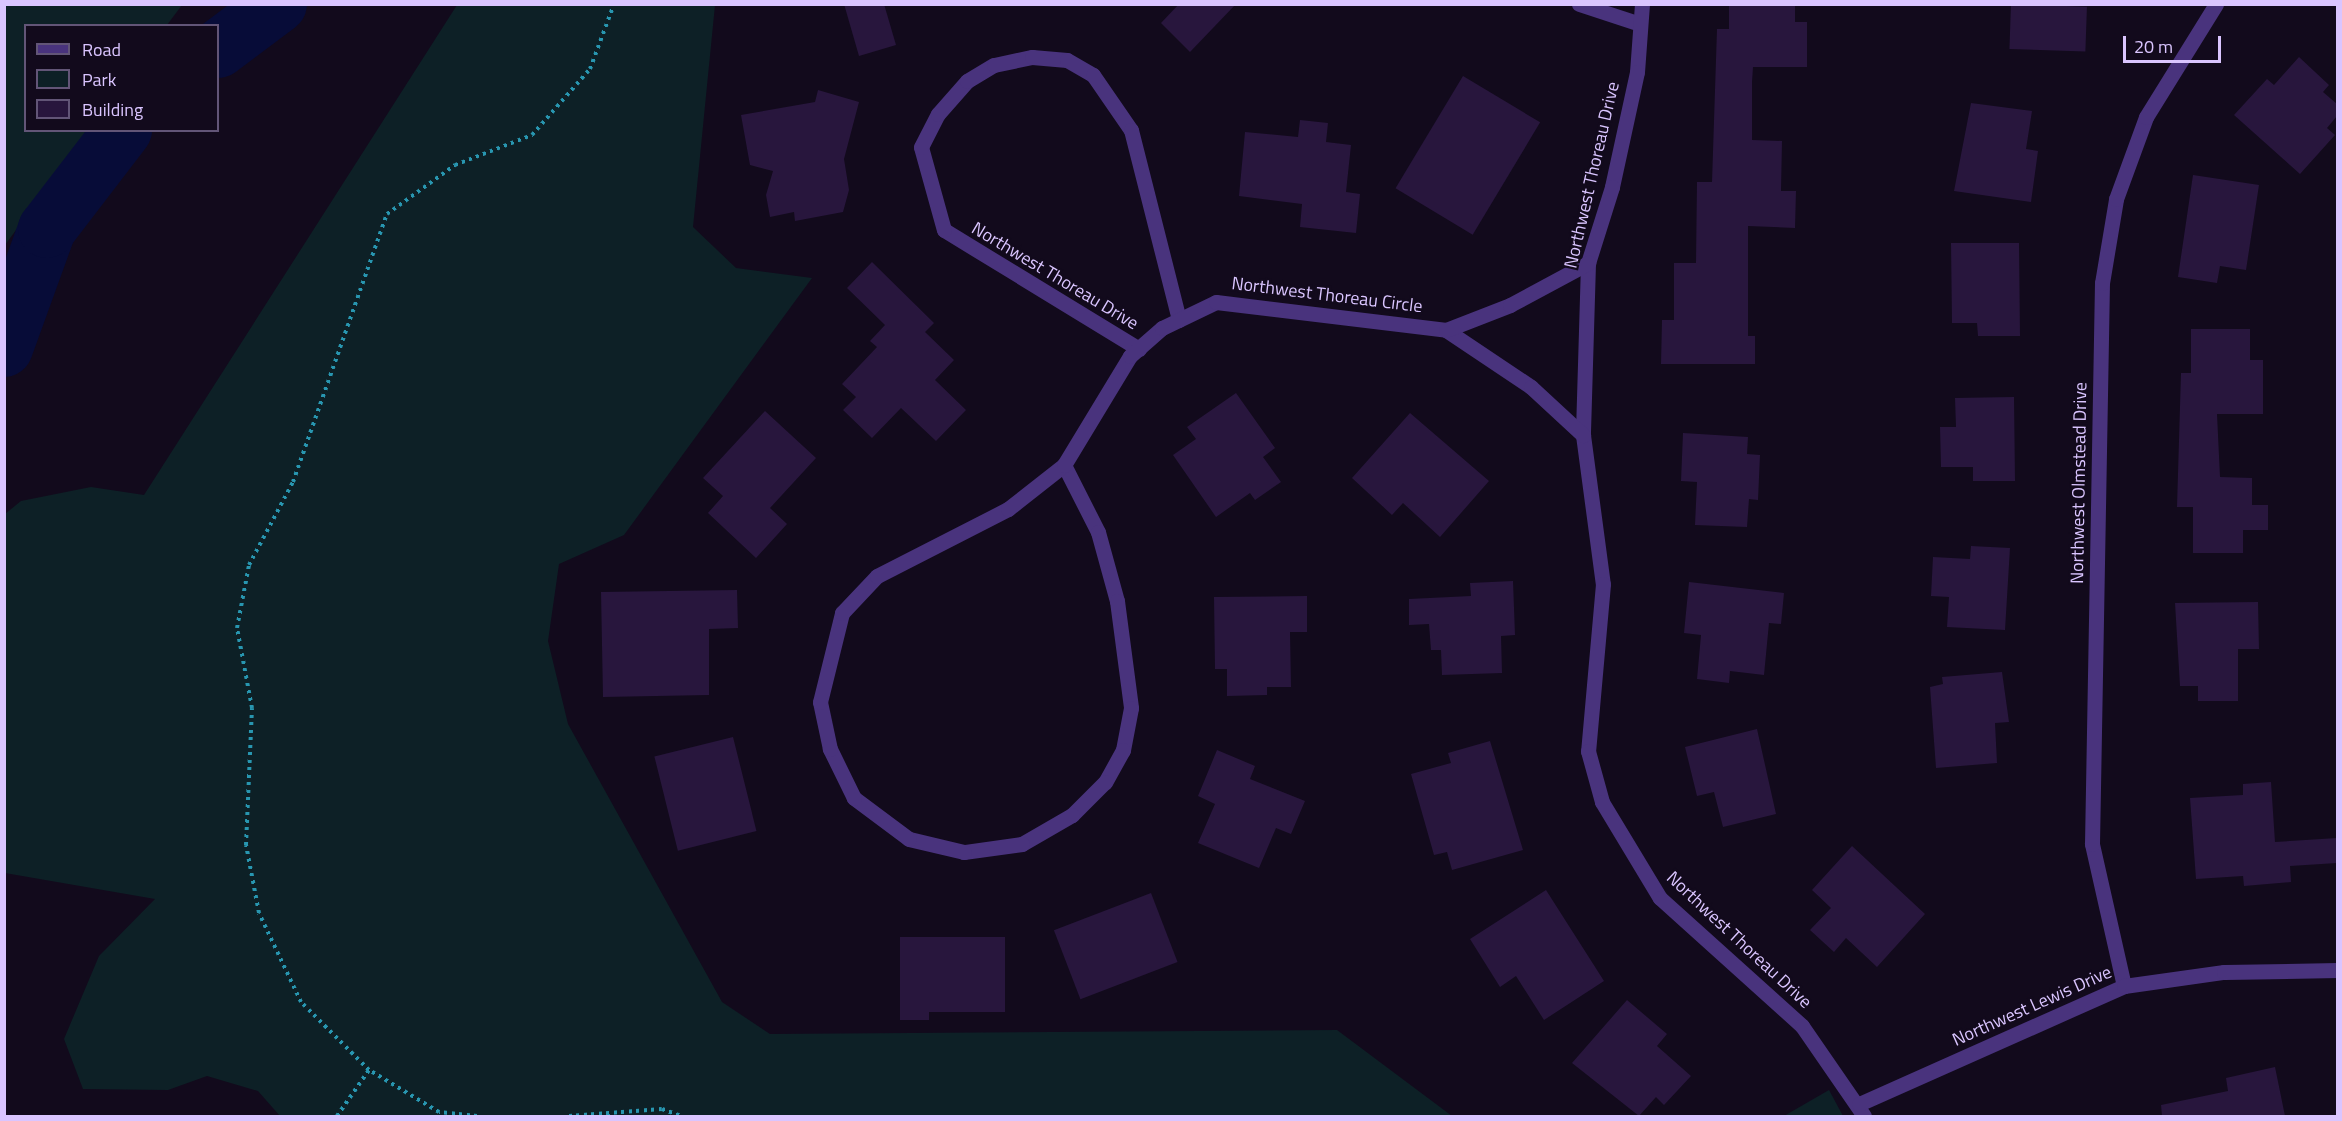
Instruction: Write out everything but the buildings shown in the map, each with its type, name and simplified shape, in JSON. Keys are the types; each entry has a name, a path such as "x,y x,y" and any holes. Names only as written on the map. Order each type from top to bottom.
{"street":[{"path":"1579,4 1640,24"},
{"name":"Northwest Thoreau Drive","path":"1642,4 1637,72 1615,175 1588,263 1583,435 1603,584 1588,751 1602,802 1660,898 1802,1026 1861,1110"},
{"name":"Northwest Olmstead Drive","path":"2124,986 2092,844 2102,283 2116,199 2146,117 2216,4"},
{"name":"Northwest Thoreau Drive","path":"1139,349 944,230 921,147 938,114 967,81 994,65 1032,57 1067,60 1093,75 1131,130 1179,320"},
{"name":"Northwest Thoreau Circle","path":"1446,330 1510,305 1588,263"},
{"name":"Northwest Thoreau Circle","path":"1064,465 1098,532 1117,601 1131,708 1123,750 1105,782 1072,815 1022,844 964,852 909,839 854,798 830,749 820,702 842,613 877,576 1008,509 1064,465 1139,349 1179,320 1216,302 1246,302 1446,330 1531,387 1583,435"},
{"name":"Northwest Lewis Drive","path":"1861,1110 2124,986 2224,972 2337,970"}],"path":[{"path":"477,1116 439,1112 369,1070 301,1002 259,913 246,845 252,708 237,628 249,565 293,482 387,214 455,165 532,135 590,69 614,4"},
{"path":"337,1116 369,1070"},
{"path":"569,1116 662,1109 681,1116"}],"green space":[{"path":"5,4 182,5 168,24 24,24 24,132 88,132 5,245"},
{"path":"457,5 715,5 693,227 736,268 812,278 624,535 559,564 548,641 568,724 722,1002 770,1034 1337,1030 1452,1116 280,1116 258,1091 207,1076 168,1090 83,1089 64,1039 99,956 155,899 5,873 5,514 21,501 91,487 144,495"},
{"path":"1829,1090 1843,1116 1784,1116"}],"waterway":[{"path":"219,48 278,4"},
{"path":"4,348 47,229 121,132"}]}
